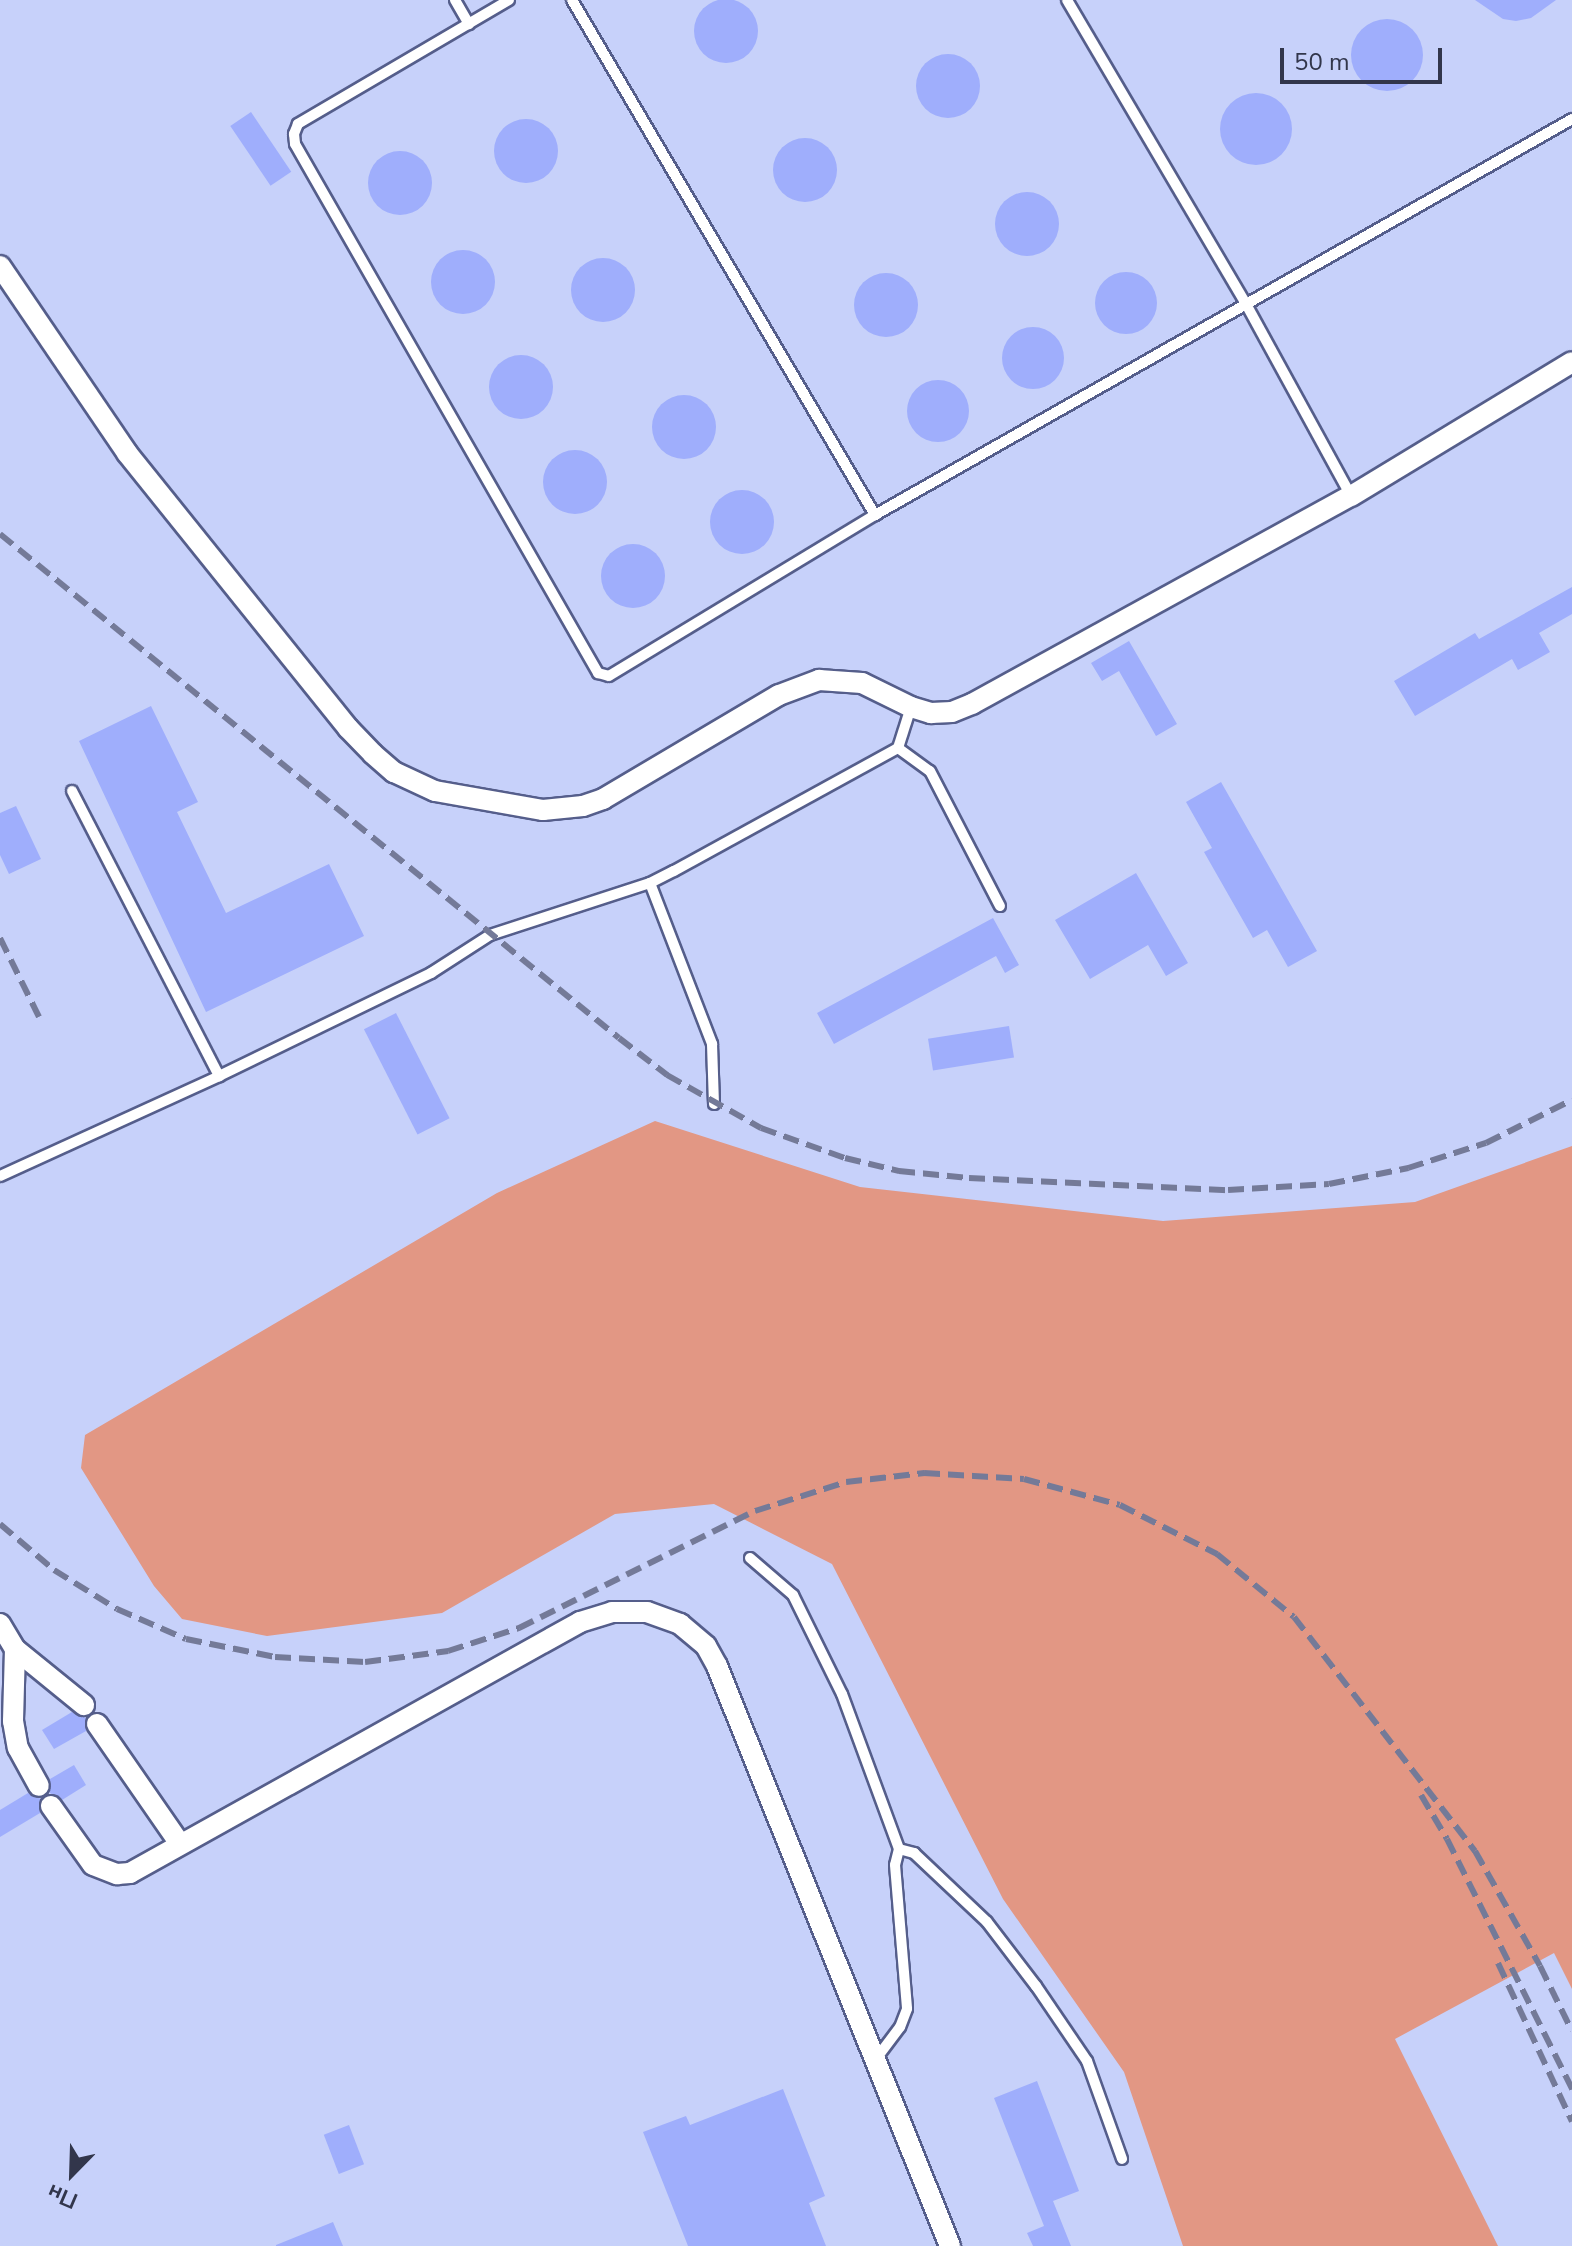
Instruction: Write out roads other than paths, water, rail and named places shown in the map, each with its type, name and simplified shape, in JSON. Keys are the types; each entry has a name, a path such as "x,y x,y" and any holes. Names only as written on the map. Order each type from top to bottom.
{"street":[{"path":"0,266 136,465 348,728 394,772 416,784 435,791 561,810 603,799 799,685 830,679 862,683 911,707 931,713 952,712 972,704 1351,496 1572,362"},
{"path":"51,1806 83,1856 104,1871 130,1873 580,1622 612,1612 647,1612 680,1624 706,1646 717,1666 950,2246"},
{"path":"0,1624 15,1649 84,1705"},
{"path":"15,1649 13,1721 18,1748 39,1786"},
{"path":"97,1724 180,1844"}],"lane":[{"path":"455,0 469,24"},
{"path":"509,0 298,124 294,134 295,144 598,673 609,676 875,515 1572,119"},
{"path":"572,0 875,515"},
{"path":"1067,0 1246,304 1351,496"},
{"path":"0,1176 219,1076 431,973 490,935 650,883 898,748 911,707"},
{"path":"898,748 930,771 1000,906"},
{"path":"72,791 219,1076"},
{"path":"650,883 712,1044 714,1104"},
{"path":"750,1558 793,1595 842,1694 899,1849 895,1865 907,2009 900,2027 875,2061"},
{"path":"899,1849 914,1853 987,1922 1036,1986 1087,2061 1122,2159"}],"railway":[{"path":"0,534 619,1038 667,1075 761,1128 845,1158 899,1171 969,1178 1228,1190 1329,1184 1408,1168 1486,1143 1572,1100"},
{"path":"0,938 39,1017"},
{"path":"0,1524 54,1570 117,1609 186,1639 275,1657 365,1662 448,1651 519,1628 755,1511 846,1482 924,1473 1024,1479 1120,1505 1217,1554 1294,1617 1475,1851 1540,1966 1572,2031"},
{"path":"1421,1795 1447,1839 1572,2089"},
{"path":"1498,1963 1572,2122"}]}
